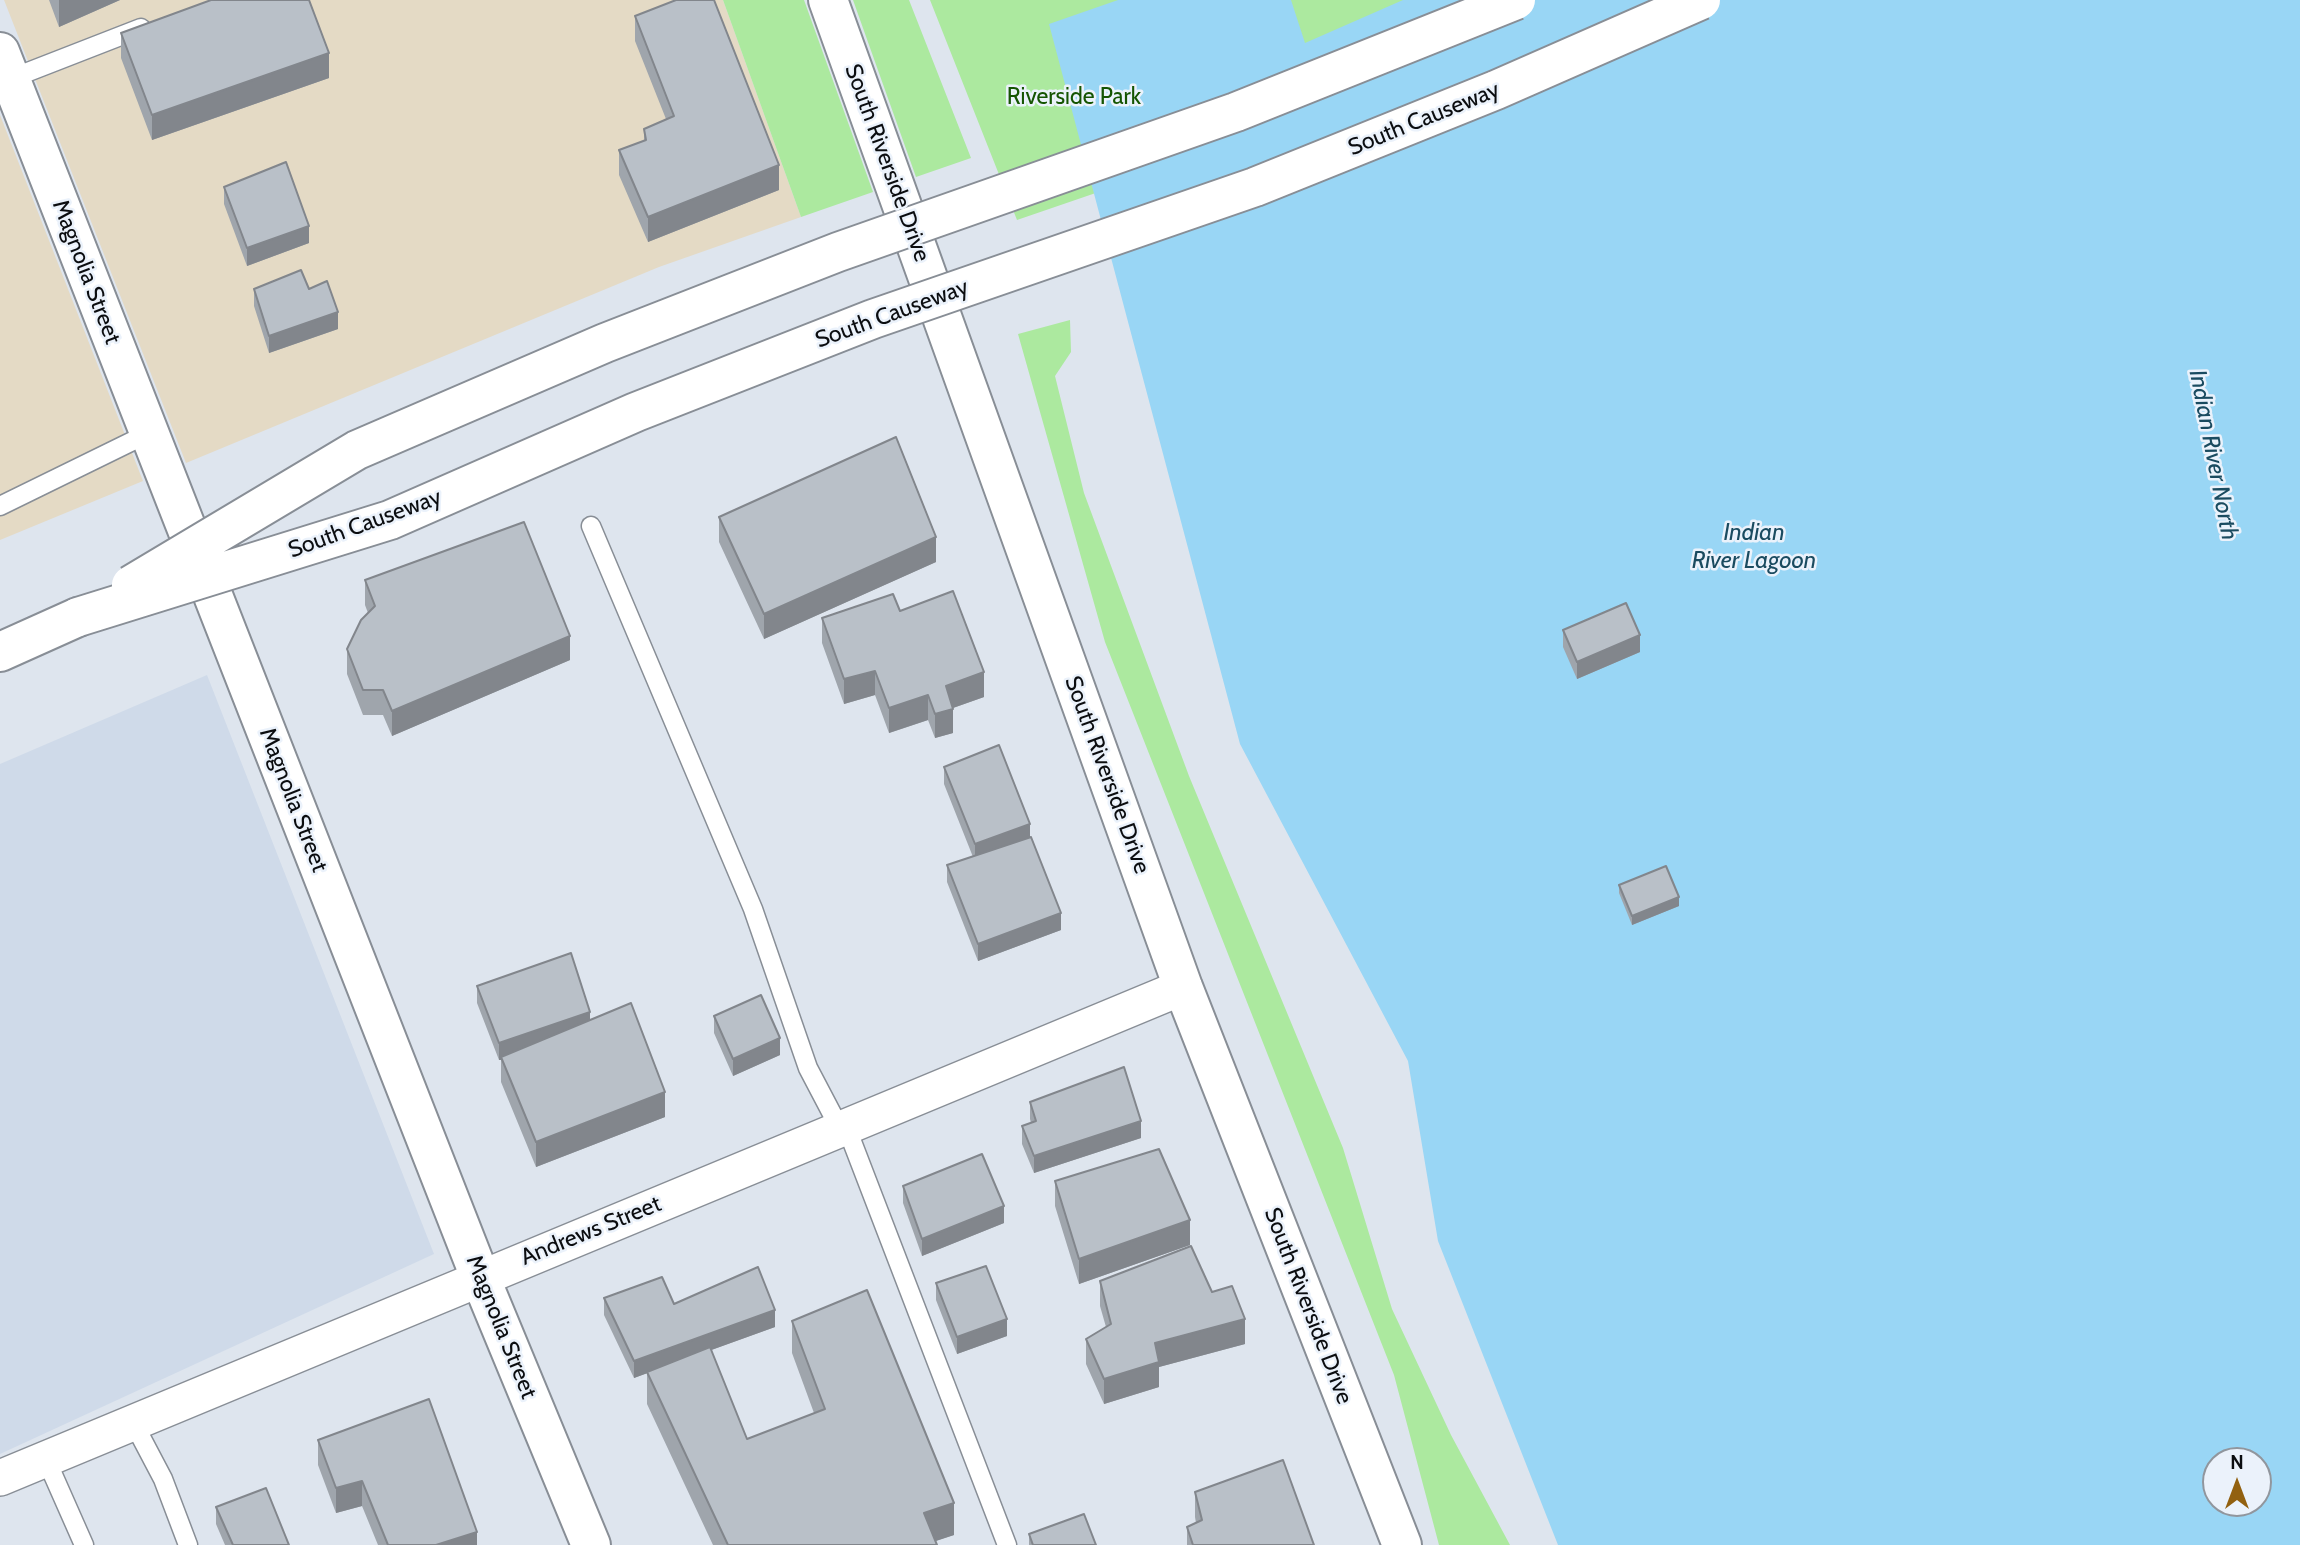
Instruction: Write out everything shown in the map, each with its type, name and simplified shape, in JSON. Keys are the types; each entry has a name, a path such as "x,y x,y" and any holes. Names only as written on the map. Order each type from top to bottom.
{"main road":[{"name":"South Riverside Drive","path":"828,0 1183,987 1402,1545"},
{"name":"South Causeway","path":"79,617 357,450 593,348 838,252 1236,112 1516,0"},
{"name":"South Causeway","path":"0,652 79,617 390,520 636,412 873,319 1255,187 1496,90 1701,0"},
{"name":"Magnolia Street","path":"5,65 480,1277 591,1545"}],"street":[{"name":"Andrews Street","path":"0,1478 1183,987"}],"lane":[{"path":"5,65 163,20"},
{"path":"0,506 149,433"},
{"path":"591,526 753,909 808,1068 843,1127 1007,1545"},
{"path":"133,1422 163,1479 188,1545"},
{"path":"46,1459 84,1545"}],"shaded area":[{"path":"4,0 723,0 801,217 659,267 186,463"},
{"path":"0,115 143,481 0,540"},
{"path":"207,675 434,1254 0,1454 0,764"}],"green space":[{"path":"723,0 804,0 873,192 801,217"},
{"path":"853,0 909,0 971,158 916,177"},
{"name":"Riverside Park","path":"930,0 1592,0 1597,21 1017,220"},
{"path":"1070,320 1071,352 1055,376 1084,493 1189,776 1343,1148 1392,1309 1451,1435 1510,1545 1439,1545 1394,1375 1105,642 1018,334"}],"water":[{"name":"Indian River Lagoon","path":"1118,0 1291,0 1305,43 1403,0 2300,0 2300,1545 1558,1545 1438,1241 1408,1061 1240,744 1049,24"}],"building":[{"path":"211,0 309,0 329,53 152,115 121,33"},
{"path":"676,0 714,0 779,165 648,217 619,150 646,140 644,129 674,116 635,16"},
{"path":"286,162 309,226 247,248 224,187"},
{"path":"301,270 309,289 327,281 338,312 269,336 254,289"},
{"path":"896,437 936,537 764,614 719,517"},
{"path":"524,522 570,636 392,711 383,690 363,690 347,649 361,620 375,606 365,580"},
{"path":"953,591 984,672 946,686 953,709 935,714 928,695 889,708 875,671 844,679 822,618 893,594 900,611"},
{"path":"1626,603 1640,635 1577,662 1563,630"},
{"path":"999,745 1030,824 975,844 944,767"},
{"path":"1031,837 1061,913 978,944 947,865"},
{"path":"1666,866 1679,897 1632,916 1619,885"},
{"path":"571,953 590,1012 499,1043 477,986"},
{"path":"761,995 780,1038 733,1059 714,1016"},
{"path":"631,1003 665,1092 536,1142 501,1057"},
{"path":"1124,1067 1141,1121 1034,1156 1022,1126 1036,1121 1030,1102"},
{"path":"1159,1149 1190,1220 1079,1259 1055,1181"},
{"path":"982,1154 1004,1206 922,1239 903,1186"},
{"path":"1191,1246 1212,1292 1232,1286 1245,1319 1155,1343 1159,1362 1104,1379 1086,1339 1111,1324 1100,1281"},
{"path":"986,1266 1007,1319 957,1337 936,1283"},
{"path":"758,1267 775,1310 634,1361 604,1298 662,1277 674,1304"},
{"path":"867,1290 954,1503 924,1513 937,1545 728,1545 647,1372 710,1347 747,1439 825,1409 792,1321"},
{"path":"429,1399 477,1532 436,1545 388,1545 362,1481 336,1488 318,1440"},
{"path":"1283,1460 1314,1545 1193,1545 1187,1527 1202,1520 1195,1492"},
{"path":"266,1488 289,1545 233,1545 216,1507"},
{"path":"1084,1514 1096,1545 1033,1545 1029,1534"}],"water label":[{"name":"Indian River North","path":"2213,455"}]}
